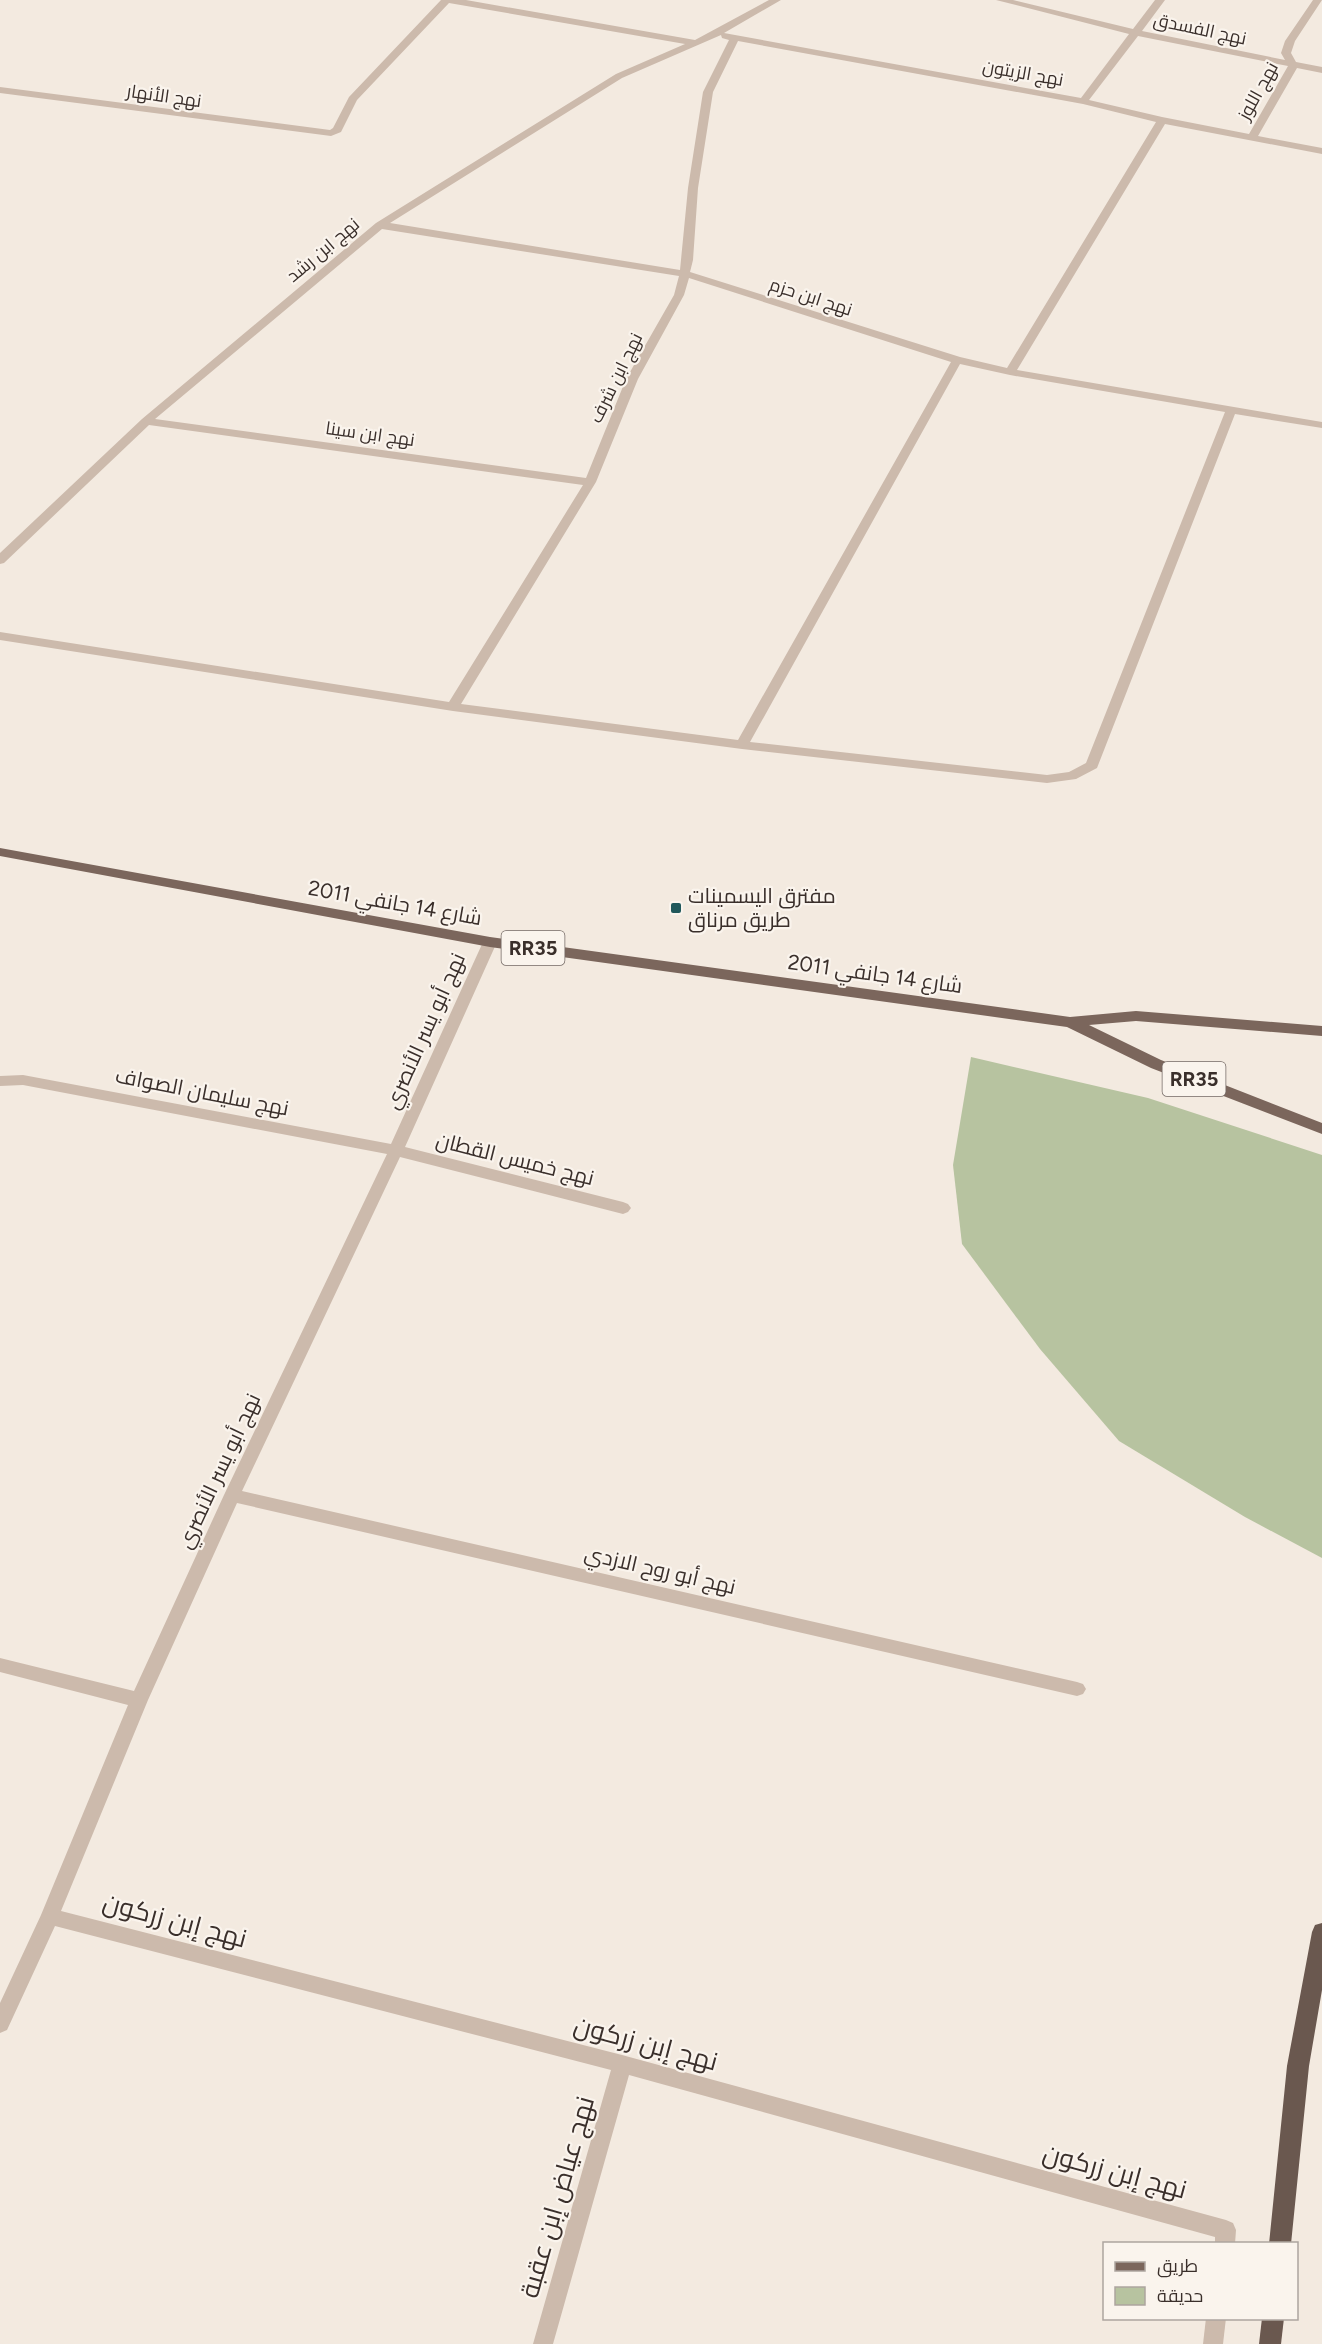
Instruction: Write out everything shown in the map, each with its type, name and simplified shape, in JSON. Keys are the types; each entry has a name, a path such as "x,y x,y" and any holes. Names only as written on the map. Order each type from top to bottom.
{"highway":[{"path":"1280,2242 1298,2066 1322,1932"},
{"path":"1270,2344 1273,2320"}],"main road":[{"name":"شارع 14 جانفي 2011","path":"0,852 490,942 1070,1022 1136,1016 1322,1031"},
{"name":"شارع 14 جانفي 2011","path":"1070,1022 1156,1064 1322,1129"}],"street":[{"path":"448,0 697,43"},
{"name":"نهج الأنهار","path":"0,90 324,134 337,130 353,99 448,0"},
{"path":"480,0 498,8"},
{"name":"نهج ابن رشد","path":"0,560 146,421 380,225 619,76 716,34 776,0"},
{"name":"نهج الفسدق","path":"1001,0 1134,32 1322,70"},
{"path":"1083,101 1134,32 1161,0"},
{"name":"نهج اللوز","path":"1252,137 1293,65 1286,53 1290,41 1318,0"},
{"name":"نهج الزيتون","path":"716,34 1083,101 1162,120 1322,151"},
{"name":"نهج ابن شرف","path":"453,707 590,482 632,379 679,295 686,274 693,188 708,92 735,38"},
{"path":"1010,372 1162,120"},
{"name":"نهج ابن حزم","path":"380,225 686,274 957,360 1010,372 1322,425"},
{"path":"742,745 957,360"},
{"path":"0,636 453,707 742,745 1047,779 1068,778 1083,772 1092,765 1231,410"},
{"name":"نهج ابن سينا","path":"146,421 590,482"},
{"name":"نهج أبو يسر الأنصري","path":"0,2024 50,1916 139,1700 232,1495 396,1150 490,942"},
{"name":"نهج سليمان الصواف","path":"0,1081 23,1080 396,1150"},
{"name":"نهج خميس القطان","path":"396,1150 623,1208"},
{"name":"نهج أبو روح الازدي","path":"232,1495 1077,1689"},
{"path":"0,1665 139,1700"},
{"name":"نهج إبن زركون","path":"50,1916 622,2064 1225,2237"},
{"name":"نهج عياض إبن عقبة","path":"543,2344 622,2064"},
{"path":"1213,2344 1216,2320"}],"green space":[{"path":"971,1057 1148,1098 1322,1155 1322,1558 1245,1517 1119,1441 1040,1349 962,1244 953,1165"}],"place":[{"name":"مفترق اليسمينات طريق مرناق","path":"676,908"}]}
